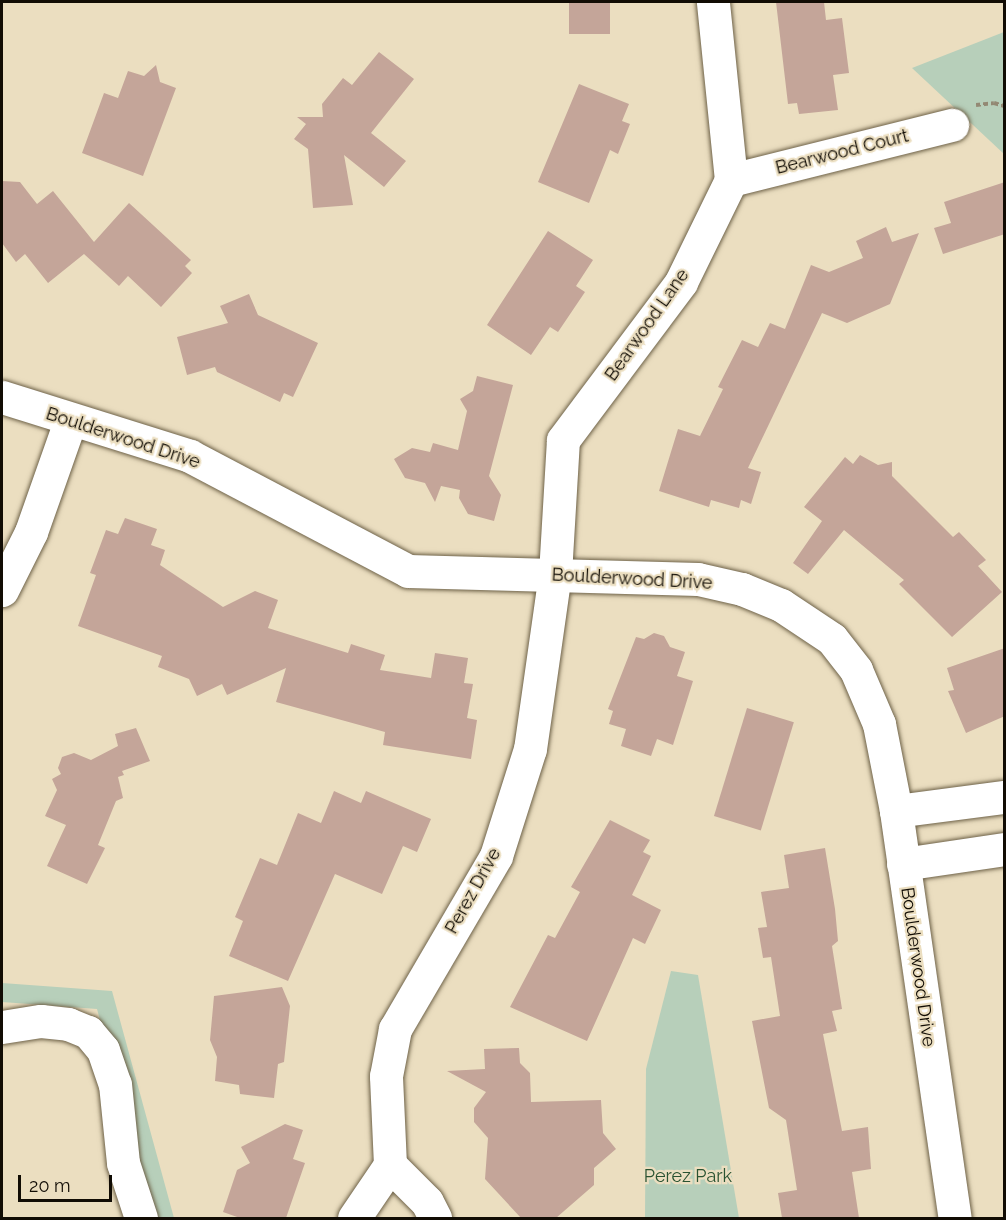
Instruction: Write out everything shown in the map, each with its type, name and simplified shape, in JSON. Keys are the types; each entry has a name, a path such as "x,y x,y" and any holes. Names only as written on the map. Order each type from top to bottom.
{"street":[{"path":"713,2 731,180"},
{"name":"Bearwood Court","path":"731,180 952,125"},
{"name":"Bearwood Lane","path":"555,574 563,440 681,282 731,180"},
{"name":"Boulderwood Drive","path":"2,397 70,422 190,456 408,571 698,579 742,589 781,605 832,639 856,670 879,724 896,811 955,1218"},
{"path":"2,590 31,532 70,422"},
{"name":"Perez Drive","path":"390,1165 386,1076 395,1029 496,856 531,749 555,574"},
{"path":"896,811 1005,797"},
{"path":"903,864 1005,849"},
{"path":"2,1027 41,1021 68,1024 88,1032 103,1050 115,1084 123,1163 141,1218"},
{"path":"354,1218 390,1165 428,1202 435,1218"}],"green space":[{"path":"1004,32 1004,154 912,68"},
{"name":"Perez Park","path":"671,971 698,975 739,1218 645,1218 646,1069"},
{"path":"2,983 112,991 174,1218 154,1218 97,1009 2,1002"}],"building":[{"path":"569,2 610,2 610,34 569,34"},
{"path":"776,2 824,2 826,20 842,18 849,73 833,75 838,110 799,114 797,103 788,104"},
{"path":"379,52 414,79 371,133 406,161 384,187 344,155 353,205 313,208 308,149 294,139 306,124 297,117 323,117 322,104 343,78 352,85"},
{"path":"156,65 160,82 176,88 143,176 82,153 104,93 118,98 128,71 144,76"},
{"path":"579,84 629,104 622,121 630,124 618,154 610,150 589,203 538,182"},
{"path":"2,181 20,182 37,204 53,191 94,242 129,203 191,260 185,266 192,273 161,307 128,276 119,286 84,254 48,283 25,254 16,262 2,243"},
{"path":"1005,182 1005,234 943,254 934,228 951,223 944,202"},
{"path":"886,227 892,242 919,233 890,304 847,323 822,313 748,468 761,472 751,504 741,500 739,508 711,500 709,507 659,491 678,429 700,436 723,389 718,387 742,340 758,347 770,323 785,329 811,265 829,272 863,258 856,241"},
{"path":"548,231 593,260 576,286 585,292 558,332 550,327 531,355 487,325"},
{"path":"249,294 258,315 318,343 293,397 284,393 280,402 217,372 215,367 187,375 177,337 228,323 220,306"},
{"path":"477,376 513,385 489,476 501,495 494,521 468,514 459,498 460,490 441,486 435,502 425,483 405,478 394,459 412,448 430,452 433,443 458,450 467,411 460,399 473,391"},
{"path":"860,455 878,465 892,462 892,476 953,537 959,532 986,560 978,566 1002,592 952,637 899,584 904,580 844,530 808,574 793,563 822,521 804,507 845,457 853,464"},
{"path":"125,518 157,529 151,545 165,550 160,565 223,607 255,591 278,600 268,628 348,653 351,644 385,655 380,670 431,678 435,653 468,658 464,683 473,684 467,718 477,720 471,759 383,745 385,732 276,702 286,668 227,695 222,684 197,696 189,679 158,667 162,656 78,626 96,575 90,573 106,530 118,534"},
{"path":"654,633 664,636 670,647 685,652 677,676 693,681 673,745 657,739 651,756 621,746 626,729 609,724 613,711 608,709 636,637 644,639"},
{"path":"1005,648 1005,716 966,733 948,691 954,690 947,668"},
{"path":"747,708 794,722 761,830 714,816"},
{"path":"136,728 150,761 122,771 124,775 118,777 123,798 116,801 98,845 105,848 87,884 47,866 66,825 45,816 57,790 52,779 61,774 58,768 62,757 74,753 91,760 118,746 115,734"},
{"path":"334,791 361,803 366,791 431,819 417,852 403,846 382,894 335,874 288,981 229,956 243,921 235,917 260,858 277,865 298,813 321,823"},
{"path":"610,820 650,840 643,852 651,856 632,895 661,910 645,944 633,938 587,1041 510,1007 548,935 555,938 580,892 571,887"},
{"path":"825,848 835,909 838,941 832,946 842,1009 832,1011 837,1031 823,1034 842,1131 868,1127 871,1169 852,1172 859,1218 782,1218 778,1193 797,1190 786,1120 769,1108 752,1021 780,1016 771,957 763,958 758,928 767,927 761,892 789,888 784,855"},
{"path":"282,987 290,1006 284,1062 278,1064 274,1098 240,1094 239,1085 215,1081 217,1057 210,1040 214,996"},
{"path":"519,1048 520,1063 530,1073 531,1102 601,1100 603,1133 616,1149 594,1168 594,1185 556,1218 521,1218 485,1179 488,1138 474,1122 474,1108 486,1092 447,1071 485,1069 484,1049"},
{"path":"285,1124 303,1130 293,1159 305,1163 286,1218 240,1218 223,1212 237,1170 250,1163 241,1147"}]}
